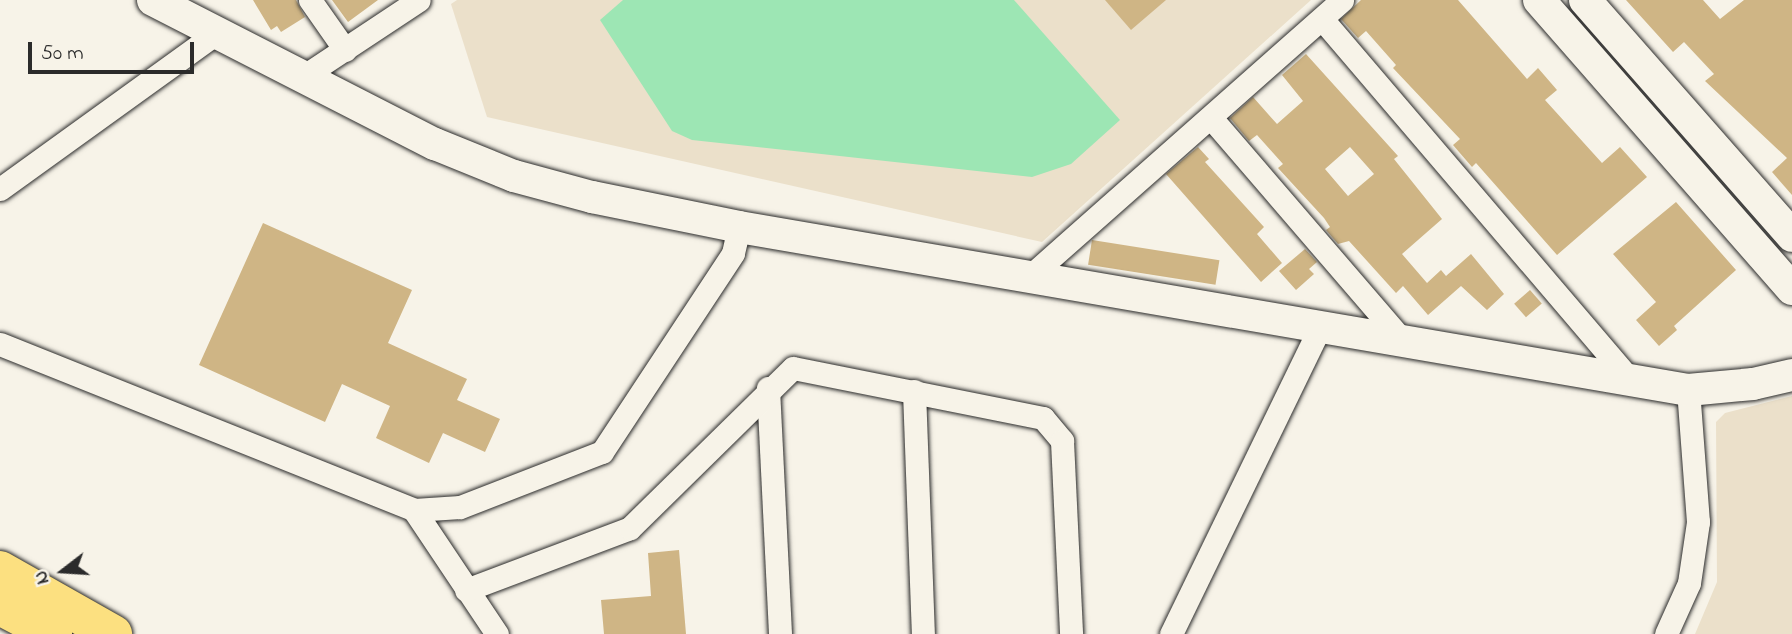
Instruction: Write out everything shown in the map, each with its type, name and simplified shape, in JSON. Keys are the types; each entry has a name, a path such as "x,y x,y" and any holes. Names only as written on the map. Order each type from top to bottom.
{"highway":[{"path":"0,569 113,634"},
{"path":"0,606 53,634"}],"street":[{"path":"153,0 435,144 514,176 739,227 1320,329 1402,340 1688,390 1753,384 1792,374"},
{"path":"310,0 345,50"},
{"path":"302,78 419,0"},
{"path":"1029,277 1212,119 1342,0"},
{"path":"1539,0 1792,289"},
{"path":"1585,0 1792,236"},
{"path":"1322,19 1630,380"},
{"path":"0,189 216,33"},
{"path":"1212,119 1402,340"},
{"path":"0,344 414,510 460,507 603,452 733,253 739,227"},
{"path":"1171,634 1320,329"},
{"path":"466,590 630,528 768,388 793,368 1043,418 1062,441 1071,634"},
{"path":"768,388 780,634"},
{"path":"1666,634 1689,583 1698,522 1688,390"},
{"path":"914,391 923,634"},
{"path":"414,510 497,634"}],"shaded area":[{"path":"457,0 1311,0 1042,242 487,117 451,4"},
{"path":"1792,396 1792,634 1695,634 1717,582 1716,422 1725,413"}],"green space":[{"path":"623,0 1014,0 1120,120 1071,164 1032,177 692,140 672,131 600,20"}],"building":[{"path":"253,0 296,0 305,17 281,32 277,26 271,30"},
{"path":"332,0 378,0 348,22"},
{"path":"1105,0 1166,0 1131,30"},
{"path":"1361,0 1458,0 1527,79 1538,68 1557,90 1545,100 1602,163 1620,147 1647,177 1557,255 1476,163 1472,167 1453,145 1460,139 1393,68 1396,65 1366,31 1358,38 1341,19"},
{"path":"1626,0 1703,0 1720,19 1744,0 1792,0 1792,195 1772,172 1787,158 1705,81 1714,74 1684,42 1673,52"},
{"path":"1306,54 1398,156 1394,159 1442,219 1402,254 1427,283 1441,270 1446,276 1471,254 1504,294 1487,310 1461,286 1428,315 1403,286 1396,293 1349,241 1338,244 1326,230 1330,227 1324,218 1278,168 1283,164 1257,135 1249,141 1230,118 1253,97 1277,124 1303,101 1282,75","holes":["1350,147 1374,174 1348,196 1325,169"]},
{"path":"1198,147 1209,159 1205,162 1264,227 1257,234 1282,263 1261,282 1166,174"},
{"path":"1676,202 1736,270 1674,326 1677,330 1659,346 1636,320 1656,302 1613,254"},
{"path":"263,223 412,290 388,343 467,379 457,400 500,419 485,452 443,433 429,463 376,438 390,406 342,384 325,422 199,365"},
{"path":"1092,240 1219,260 1216,285 1088,265"},
{"path":"1305,249 1317,262 1309,269 1314,274 1296,290 1279,271"},
{"path":"1530,290 1542,304 1526,317 1514,304"},
{"path":"679,550 686,634 604,634 601,600 651,596 648,553"}]}
